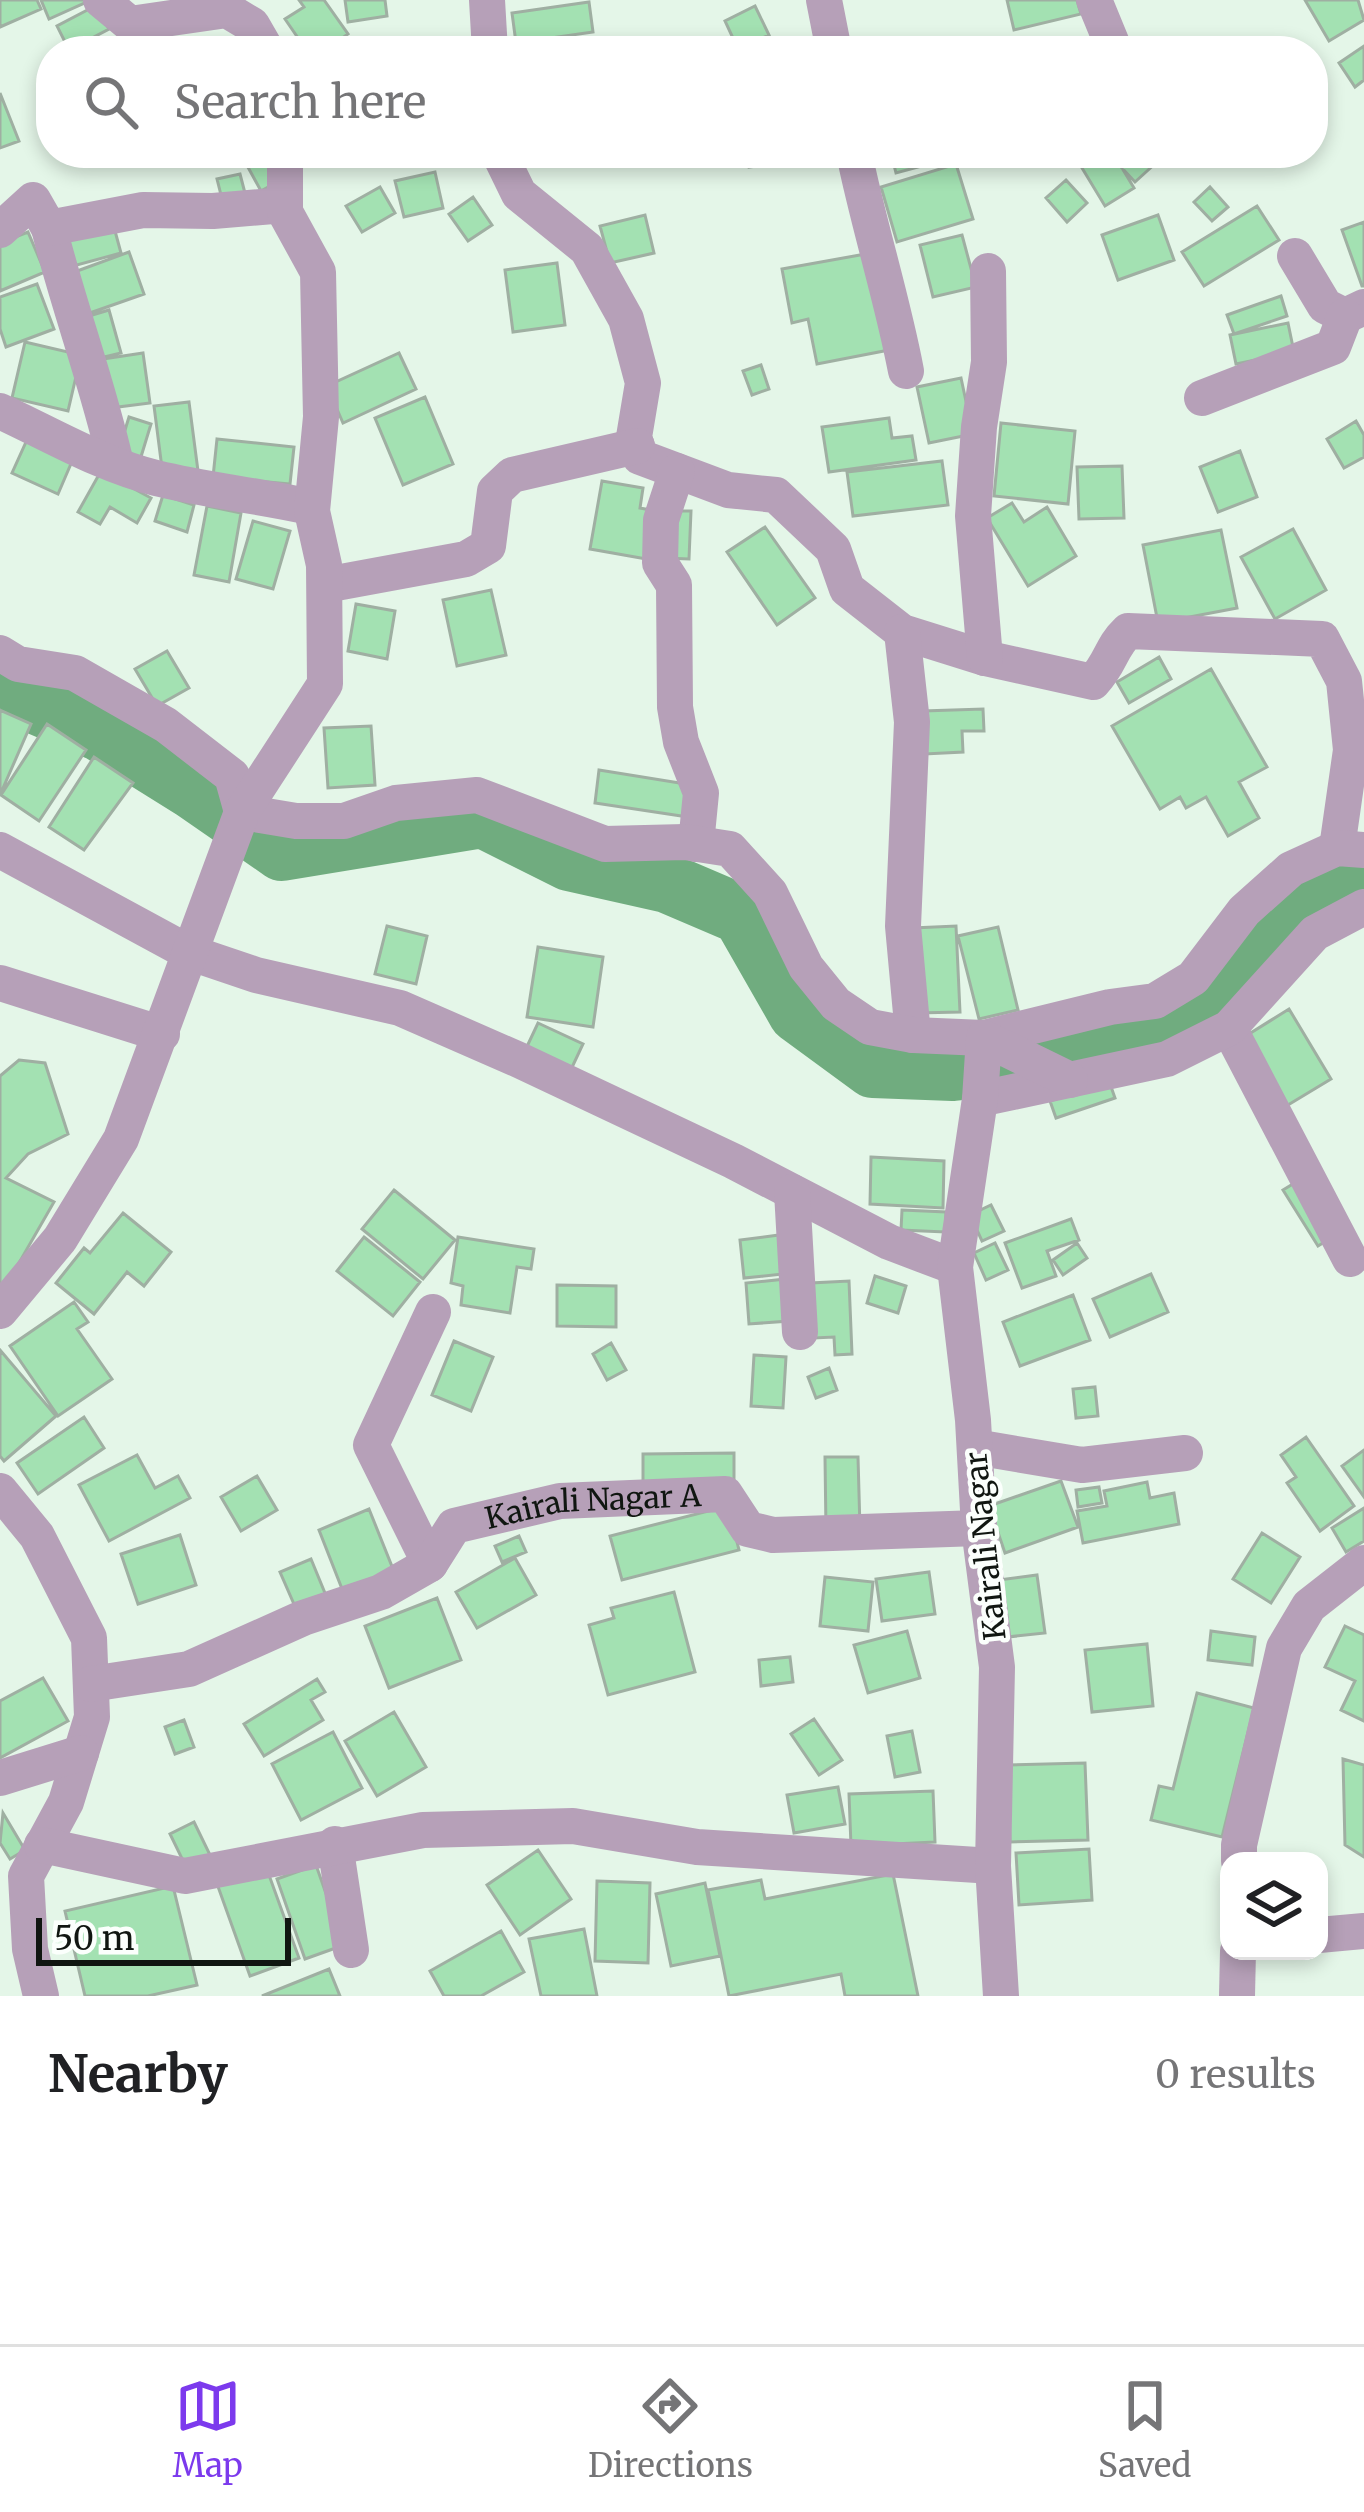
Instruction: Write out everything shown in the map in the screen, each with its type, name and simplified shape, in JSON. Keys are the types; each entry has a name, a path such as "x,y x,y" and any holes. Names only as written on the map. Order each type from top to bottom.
{"street":[{"path":"101,0 130,24 227,10 252,25 258,36"},
{"path":"487,0 489,36"},
{"path":"824,0 831,36"},
{"path":"1094,0 1109,36"},
{"path":"0,1311 60,1239 121,1139 242,812 325,684 324,565 312,511 320,417 318,272 285,205 285,168"},
{"path":"242,812 296,821 344,821 396,803 477,794 605,844 696,844 730,849 770,893 806,967 836,1004 871,1027 913,1035 984,1037 1155,1001 1193,978 1244,911 1292,869 1351,849 1351,750 1344,681 1322,639 1129,631 1115,644 1111,663 1093,682 985,658 902,632 847,589 833,549 776,495 728,490 640,457 634,437 643,383 626,319 587,249 519,194 506,168"},
{"path":"857,168 893,300 906,371"},
{"path":"0,230 33,200 50,228 71,318 99,388 116,464"},
{"path":"50,228 143,210 285,205"},
{"path":"1202,398 1333,347 1355,311 1325,306 1294,256"},
{"path":"985,658 973,516 989,362 988,271"},
{"path":"0,411 154,478 233,490 312,511"},
{"path":"325,585 466,559 488,546 494,490 512,475 637,446"},
{"path":"677,471 661,520 660,563 674,585 675,707 681,742 701,793 696,844"},
{"path":"902,632 912,722 904,926 913,1035"},
{"path":"0,653 18,664 75,673 166,725 232,776 242,812"},
{"path":"0,850 188,952 256,975 400,1008 520,1060 889,1242 955,1267"},
{"path":"980,1099 1167,1059 1229,1028 1315,933 1364,908"},
{"path":"0,983 162,1034"},
{"path":"1229,1028 1350,1259"},
{"path":"984,1037 1070,1080"},
{"name":"Kairali Nagar","path":"984,1037 980,1099 955,1267 997,1667 993,1866 1001,1996"},
{"path":"792,1192 800,1332"},
{"path":"430,1564 371,1444 433,1312"},
{"path":"975,1447 1082,1465 1185,1453"},
{"name":"Kairali Nagar A","path":"91,1684 188,1669 303,1618 381,1592 430,1564 454,1526 560,1501 725,1494 748,1529 773,1535 979,1528"},
{"path":"3,1498 37,1536 89,1638 92,1717 66,1802 26,1876 30,1949 41,1996"},
{"path":"1241,1852 1284,1648 1310,1606 1364,1563"},
{"path":"0,1778 81,1753"},
{"path":"42,1846 185,1876 423,1830 573,1826 698,1847 993,1866"},
{"path":"335,1844 351,1950"},
{"path":"1328,1934 1364,1931"},
{"path":"1237,1996 1238,1960"}],"building":[{"path":"0,0 37,0 41,9 0,27"},
{"path":"41,0 88,0 89,1 49,19"},
{"path":"299,0 324,0 348,34 297,36 285,19 304,7"},
{"path":"345,0 385,0 387,16 348,22"},
{"path":"1007,0 1077,0 1081,14 1014,30"},
{"path":"1305,0 1358,0 1364,20 1329,41"},
{"path":"589,2 593,32 515,36 512,13"},
{"path":"97,5 109,29 96,36 62,36 57,26"},
{"path":"755,6 769,35 732,36 725,21"},
{"path":"1364,46 1364,80 1355,87 1339,63"},
{"path":"0,93 19,141 0,148"},
{"path":"248,168 279,168 284,178 261,191"},
{"path":"957,168 973,219 897,242 881,187"},
{"path":"1082,168 1122,168 1134,188 1105,206"},
{"path":"1122,168 1150,168 1135,182"},
{"path":"435,172 443,208 404,217 395,181"},
{"path":"240,174 246,197 223,203 217,179"},
{"path":"1066,180 1087,203 1067,222 1046,198"},
{"path":"380,187 395,213 362,232 346,206"},
{"path":"1210,187 1228,207 1212,221 1194,202"},
{"path":"473,197 492,225 468,241 449,214"},
{"path":"1257,206 1279,240 1204,286 1182,252"},
{"path":"645,215 654,253 610,263 600,226"},
{"path":"1158,215 1174,260 1118,280 1102,235"},
{"path":"112,220 121,253 66,268 57,235"},
{"path":"1364,222 1364,286 1362,286 1342,230"},
{"path":"28,232 45,272 0,291 0,243"},
{"path":"962,235 976,287 933,297 920,245"},
{"path":"129,252 144,294 84,315 69,274"},
{"path":"871,253 889,350 817,364 808,319 792,323 782,269"},
{"path":"557,263 565,325 513,332 505,270"},
{"path":"37,284 54,329 6,347 0,329 0,297"},
{"path":"1281,296 1287,316 1234,334 1227,315"},
{"path":"109,310 121,353 100,358 89,316"},
{"path":"1288,323 1294,352 1236,364 1230,335"},
{"path":"25,342 81,355 68,411 12,398"},
{"path":"143,353 150,403 110,408 103,359"},
{"path":"399,353 416,389 343,423 327,386"},
{"path":"761,365 769,389 752,395 743,371"},
{"path":"961,378 973,434 929,443 917,387"},
{"path":"425,397 453,464 403,485 375,418"},
{"path":"189,402 198,471 163,476 154,406"},
{"path":"129,417 151,424 140,460 118,453"},
{"path":"889,418 892,438 912,436 916,460 829,472 822,427"},
{"path":"1356,421 1364,435 1364,457 1344,468 1327,439"},
{"path":"1001,423 1075,431 1068,504 994,496"},
{"path":"31,431 76,452 58,494 12,473"},
{"path":"217,439 294,447 290,484 213,477"},
{"path":"1240,451 1257,497 1218,512 1200,467"},
{"path":"942,461 948,505 853,516 847,472"},
{"path":"1122,466 1124,518 1079,519 1077,467"},
{"path":"101,471 151,498 137,523 110,507 100,524 78,512"},
{"path":"602,481 643,488 640,508 661,512 652,560 590,549"},
{"path":"163,495 194,505 187,532 155,521"},
{"path":"1012,503 1024,522 1047,507 1076,556 1028,586 987,518"},
{"path":"207,506 241,513 229,582 194,575"},
{"path":"666,511 691,511 689,559 665,558"},
{"path":"253,521 290,531 273,589 236,579"},
{"path":"765,527 815,598 777,625 727,552"},
{"path":"1293,529 1326,590 1275,619 1241,557"},
{"path":"1221,530 1237,608 1158,623 1143,545"},
{"path":"491,590 506,655 457,666 443,600"},
{"path":"356,604 395,611 387,659 348,651"},
{"path":"167,651 189,688 157,706 135,669"},
{"path":"1159,657 1171,679 1129,703 1117,682"},
{"path":"1211,669 1267,767 1239,782 1259,818 1228,836 1206,797 1186,808 1180,797 1160,809 1112,726"},
{"path":"983,709 984,731 962,731 963,752 925,754 923,711"},
{"path":"0,710 31,724 0,795"},
{"path":"47,724 86,750 39,821 1,795"},
{"path":"371,726 375,785 328,788 324,728"},
{"path":"94,757 133,783 84,850 49,827"},
{"path":"599,770 692,785 688,817 595,803"},
{"path":"387,926 427,936 416,984 375,974"},
{"path":"956,926 960,1012 917,1013 913,928"},
{"path":"998,927 1018,1010 979,1019 958,936"},
{"path":"538,947 603,957 593,1027 527,1017"},
{"path":"1289,1009 1331,1079 1283,1108 1241,1039"},
{"path":"538,1023 583,1044 567,1078 522,1057"},
{"path":"19,1060 45,1063 68,1134 28,1154 6,1178 54,1202 0,1296 0,1076"},
{"path":"1109,1081 1115,1098 1056,1118 1050,1101"},
{"path":"871,1157 944,1161 943,1208 870,1204"},
{"path":"1301,1179 1336,1235 1318,1246 1283,1190"},
{"path":"394,1190 455,1240 423,1279 362,1229"},
{"path":"991,1205 1004,1231 982,1241 970,1215"},
{"path":"902,1210 946,1212 945,1232 901,1230"},
{"path":"123,1213 171,1252 144,1286 127,1272 94,1314 56,1283 84,1248 90,1253"},
{"path":"1071,1219 1079,1240 1047,1251 1056,1276 1022,1288 1005,1243"},
{"path":"779,1235 783,1274 744,1278 740,1240"},
{"path":"364,1237 420,1282 393,1316 337,1271"},
{"path":"458,1237 534,1249 531,1269 517,1267 510,1313 461,1305 463,1286 451,1283"},
{"path":"995,1243 1008,1270 986,1280 974,1253"},
{"path":"1077,1243 1087,1258 1063,1275 1053,1260"},
{"path":"1151,1274 1168,1312 1110,1337 1093,1299"},
{"path":"875,1276 906,1286 898,1313 867,1303"},
{"path":"786,1279 789,1321 749,1324 746,1283"},
{"path":"849,1281 852,1354 835,1355 834,1337 814,1338 811,1283"},
{"path":"557,1285 616,1286 616,1327 557,1326"},
{"path":"1073,1295 1090,1340 1020,1366 1003,1322"},
{"path":"74,1302 88,1322 77,1329 112,1379 58,1416 10,1346"},
{"path":"454,1341 493,1357 471,1411 432,1395"},
{"path":"611,1343 626,1370 607,1380 593,1354"},
{"path":"0,1350 56,1416 4,1461 0,1456"},
{"path":"754,1355 786,1357 783,1408 751,1406"},
{"path":"829,1368 837,1390 816,1398 808,1377"},
{"path":"1095,1387 1098,1416 1076,1418 1073,1389"},
{"path":"84,1417 104,1448 38,1494 17,1463"},
{"path":"1306,1437 1354,1506 1320,1531 1287,1483 1296,1477 1281,1455"},
{"path":"1364,1450 1364,1497 1342,1466"},
{"path":"734,1453 734,1482 643,1483 643,1454"},
{"path":"137,1455 155,1488 178,1476 190,1498 109,1541 79,1485"},
{"path":"825,1457 858,1457 860,1529 826,1530"},
{"path":"257,1476 277,1510 241,1531 221,1497"},
{"path":"1061,1481 1078,1527 1005,1553 989,1506"},
{"path":"1147,1482 1150,1498 1174,1493 1179,1524 1083,1543 1077,1511 1107,1506 1104,1491"},
{"path":"1099,1487 1102,1503 1078,1507 1076,1490"},
{"path":"728,1506 739,1550 622,1580 610,1536"},
{"path":"1364,1508 1364,1541 1346,1552 1332,1528"},
{"path":"369,1509 397,1579 346,1599 319,1530"},
{"path":"1262,1533 1300,1557 1271,1603 1233,1579"},
{"path":"180,1535 196,1585 138,1604 121,1554"},
{"path":"519,1536 526,1552 502,1562 495,1546"},
{"path":"515,1558 536,1595 477,1628 456,1592"},
{"path":"311,1559 327,1598 297,1611 280,1572"},
{"path":"929,1572 935,1614 882,1621 876,1579"},
{"path":"1037,1575 1045,1633 998,1638 991,1581"},
{"path":"825,1577 873,1582 868,1631 820,1626"},
{"path":"674,1592 695,1672 608,1695 589,1625 614,1618 611,1608"},
{"path":"437,1598 461,1660 389,1688 365,1626"},
{"path":"1345,1626 1364,1635 1364,1721 1341,1710 1355,1681 1325,1667"},
{"path":"907,1631 920,1678 868,1693 854,1645"},
{"path":"1211,1631 1255,1637 1252,1665 1208,1660"},
{"path":"1147,1644 1153,1706 1092,1712 1085,1650"},
{"path":"790,1657 793,1682 761,1686 759,1660"},
{"path":"43,1678 68,1721 0,1758 0,1701"},
{"path":"317,1679 325,1692 311,1700 323,1720 264,1756 244,1724"},
{"path":"1197,1693 1254,1708 1222,1837 1151,1820 1159,1786 1173,1789"},
{"path":"394,1712 426,1767 377,1796 345,1741"},
{"path":"814,1719 842,1760 819,1775 791,1734"},
{"path":"184,1720 194,1747 175,1754 165,1727"},
{"path":"912,1731 920,1772 895,1777 887,1736"},
{"path":"333,1732 362,1788 301,1820 272,1764"},
{"path":"1343,1759 1364,1765 1364,1857 1345,1845"},
{"path":"1085,1763 1088,1840 1010,1842 1007,1765"},
{"path":"838,1787 845,1824 794,1833 787,1795"},
{"path":"933,1791 935,1842 851,1846 849,1794"},
{"path":"3,1813 25,1850 10,1859 0,1843"},
{"path":"194,1822 212,1859 188,1871 170,1834"},
{"path":"1089,1849 1092,1900 1019,1905 1016,1853"},
{"path":"538,1850 571,1899 520,1935 487,1885"},
{"path":"265,1864 299,1958 250,1976 216,1881"},
{"path":"316,1865 344,1945 305,1959 277,1879"},
{"path":"893,1874 918,1996 845,1996 841,1974 729,1996 708,1890 761,1880 765,1899"},
{"path":"597,1881 650,1883 648,1963 595,1961"},
{"path":"705,1883 720,1956 671,1966 656,1894"},
{"path":"173,1886 197,1985 148,1996 85,1996 65,1911"},
{"path":"584,1929 597,1996 541,1996 529,1939"},
{"path":"501,1931 524,1972 481,1996 444,1996 430,1971"},
{"path":"329,1969 340,1996 262,1996"}],"waterway":[{"path":"0,689 101,732 282,851 483,818 569,861 667,883 742,915 798,1013 873,1068 953,1071 1037,1062 1169,1031 1248,966 1315,890 1364,891"}]}
